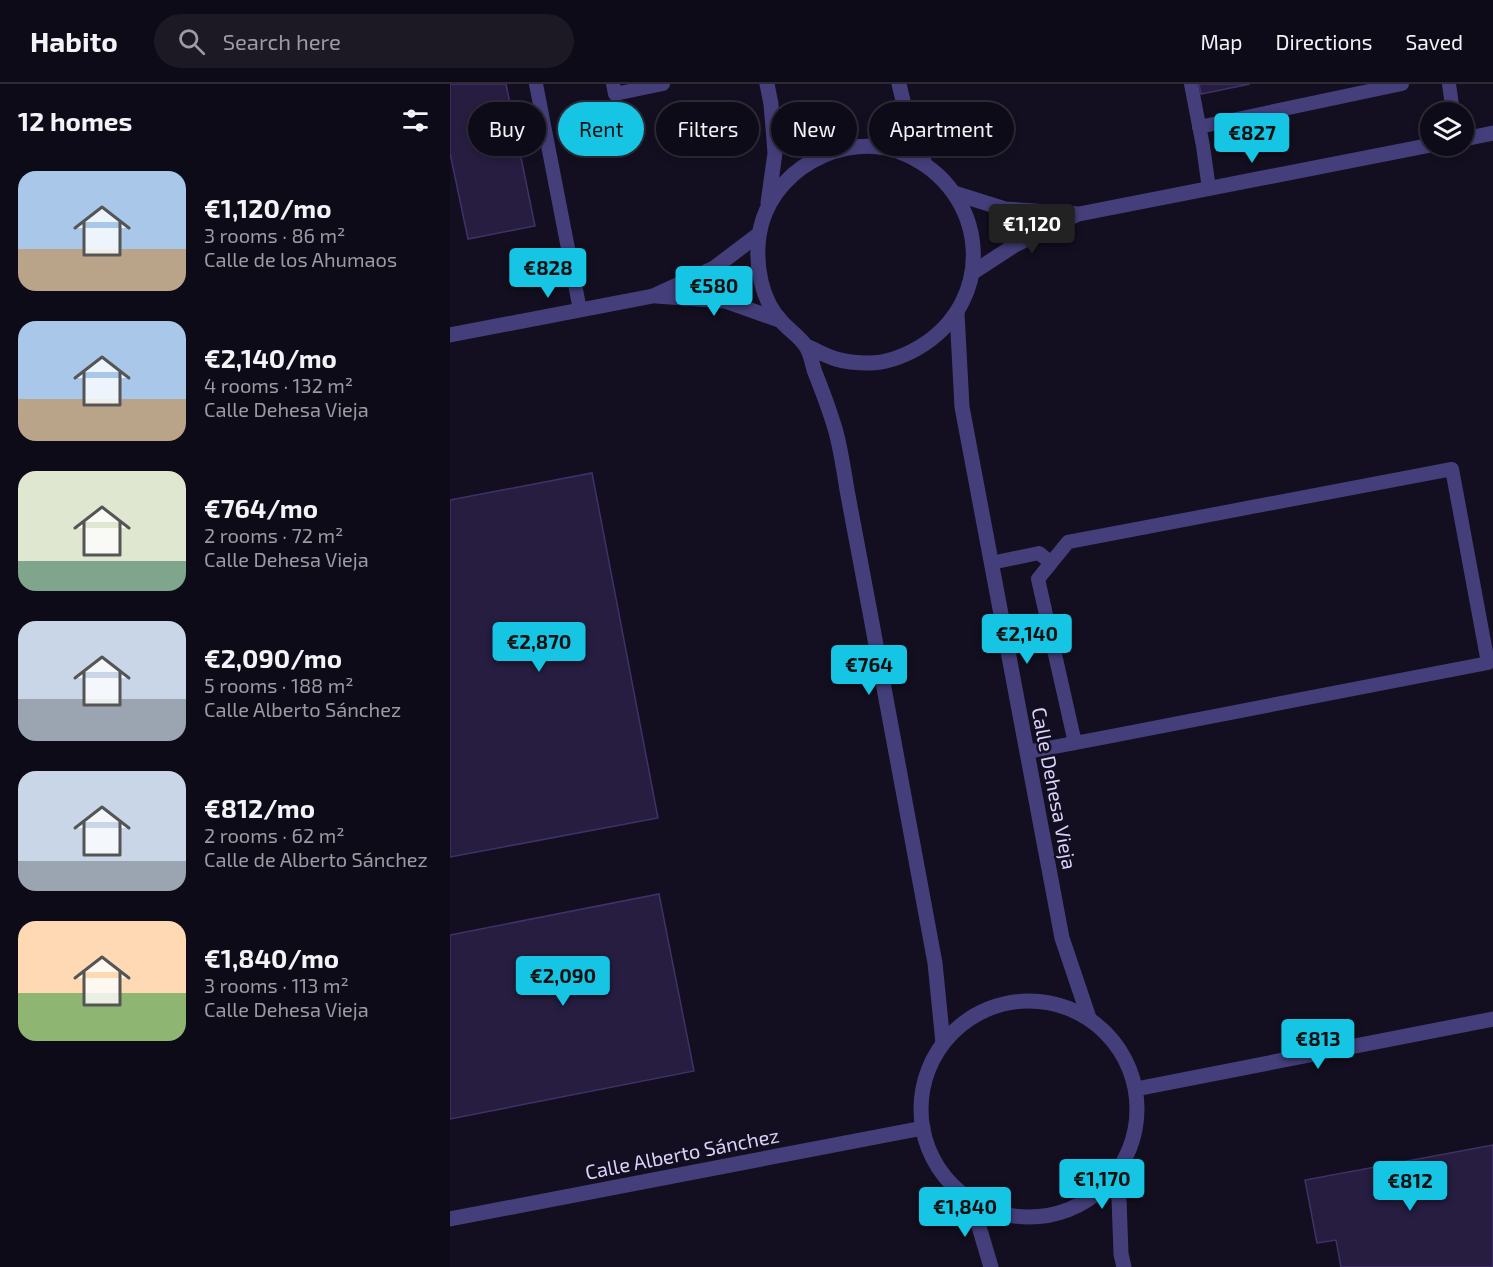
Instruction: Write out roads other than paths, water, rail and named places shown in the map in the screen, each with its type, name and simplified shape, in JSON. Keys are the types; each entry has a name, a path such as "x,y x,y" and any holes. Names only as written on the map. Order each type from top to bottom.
{"street":[{"path":"767,84 775,153 767,209 759,234 757,264 764,293 779,320 806,345 837,359 871,363 904,356 934,339 957,314 967,294 972,273 973,245 967,218 954,193 941,177 925,164 902,152 875,147 849,147 823,155 800,168 781,186 767,209"},
{"path":"899,84 909,126 925,164"},
{"path":"1474,137 1493,133"},
{"path":"954,193 1005,209 1079,214 1420,148"},
{"path":"972,273 1015,245 1079,214"},
{"path":"450,335 653,296 714,268 759,234"},
{"path":"653,296 725,301 779,320"},
{"name":"Calle Dehesa Vieja","path":"957,314 962,407 991,563 1062,938 1089,1018"},
{"path":"806,345 836,433 935,963 943,1043"},
{"path":"1027,1000 1060,1004 1089,1018 1111,1037 1127,1062 1136,1089 1137,1118 1131,1145 1118,1171 1095,1195 1067,1210 1045,1215 1034,1217 1001,1213 971,1200 948,1180 932,1156 923,1128 922,1098 928,1069 943,1043 966,1020 995,1006 1027,1000"},
{"path":"1136,1089 1493,1019"},
{"name":"Calle Alberto Sánchez","path":"450,1220 923,1128"},
{"path":"1118,1171 1121,1254 1124,1267"},
{"path":"971,1200 991,1267"}],"lane":[{"path":"536,84 580,310"},
{"path":"613,84 615,94 663,84"},
{"path":"1191,84 1209,189"},
{"path":"1199,128 1402,84"},
{"path":"1449,84 1452,102"},
{"path":"1027,752 1075,743 1488,663 1452,469 1068,542 1038,579 1075,743"},
{"path":"991,563 1039,553 1052,562"}]}
